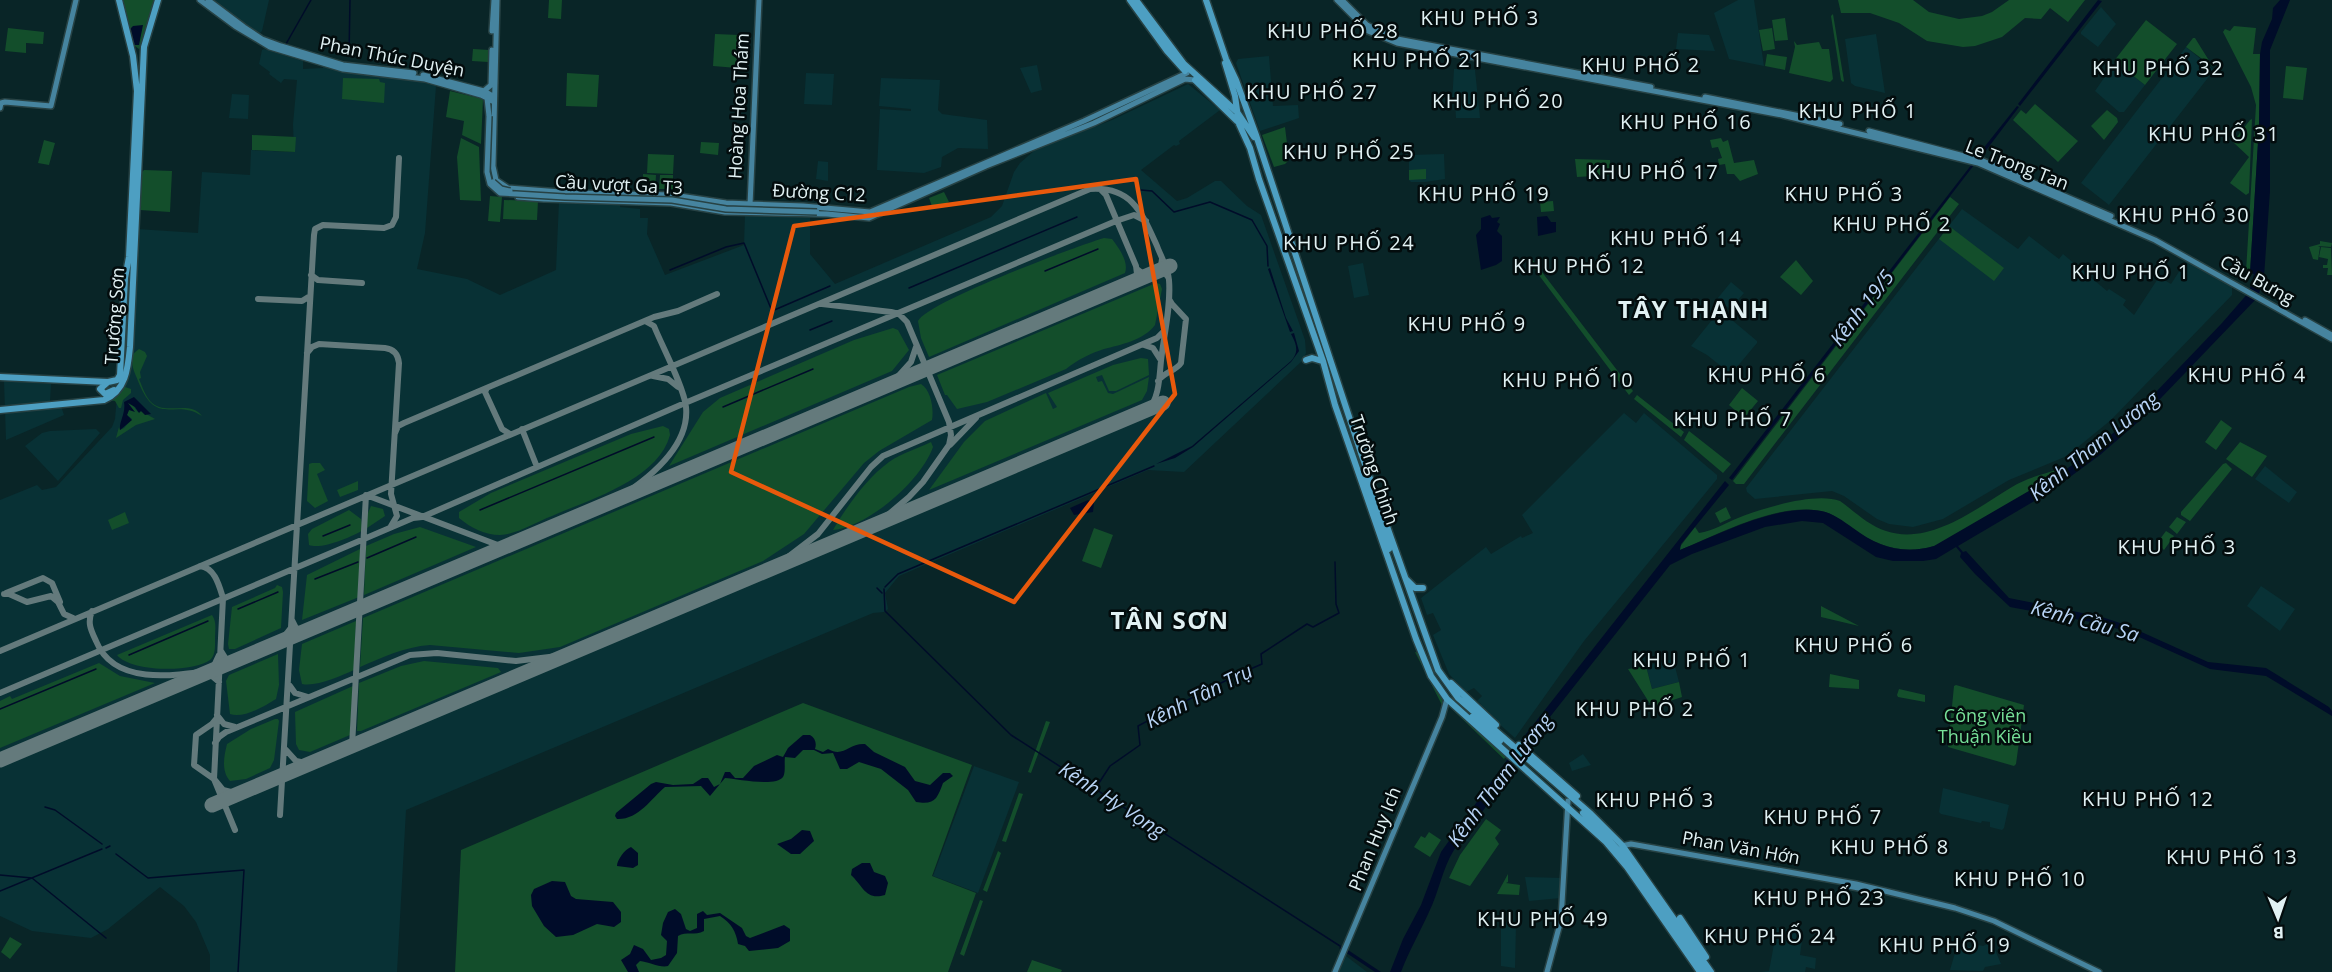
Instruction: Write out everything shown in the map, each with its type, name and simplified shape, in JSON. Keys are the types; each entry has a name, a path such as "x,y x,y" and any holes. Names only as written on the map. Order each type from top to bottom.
{"main road":[{"path":"0,108 5,102 51,106 76,0"},
{"path":"119,0 133,56 140,97"},
{"path":"140,97 144,47 158,0"},
{"name":"Phan Thúc Duyện","path":"202,0 261,43 358,72 425,79 482,95 490,103"},
{"name":"Phan Thúc Duyện","path":"208,0 262,39 312,58 358,68 427,76 484,91 491,95 490,103"},
{"path":"492,114 496,0"},
{"name":"Hoàng Hoa Thám","path":"750,213 759,0"},
{"path":"1133,0 1182,68 1235,114"},
{"name":"Trường Chinh","path":"1205,0 1233,81 1277,194 1324,347 1409,598 1443,670 1458,710 1490,729"},
{"name":"Le Trong Tan","path":"1337,0 1365,28 1382,39 1397,43 1782,115 1979,161 2153,235 2196,261"},
{"name":"Le Trong Tan","path":"1342,0 1371,28 1398,40 1783,111 1910,144"},
{"path":"130,46 137,51 144,47"},
{"path":"133,56 144,55"},
{"path":"484,91 491,85 494,55"},
{"path":"1182,68 1220,95 1235,114"},
{"name":"Đường C12","path":"498,195 565,200 671,203 725,212 870,213 1084,121 1182,68"},
{"name":"Đường C12","path":"492,114 493,166 496,180 508,188 574,193 673,195 750,204 803,206 827,212 873,217 986,166 1094,123 1184,80 1195,80"},
{"path":"1220,95 1228,94 1233,81"},
{"name":"Trường Chinh","path":"1233,81 1235,114 1259,146"},
{"name":"Trường Sơn","path":"140,97 127,372 119,389 103,394 100,388 120,377 140,97"},
{"name":"Cầu vượt Ga T3","path":"490,103 492,114 487,172 490,184 500,193 672,200 726,209 827,212"},
{"name":"Trường Chinh","path":"1242,122 1277,226 1324,347 1324,361 1405,579 1425,664 1454,697 1528,761"},
{"path":"545,191 545,199"},
{"path":"565,192 565,200"},
{"path":"574,193 574,200"},
{"path":"621,202 623,194"},
{"name":"Cầu Bưng","path":"2196,261 2332,337"},
{"path":"122,340 130,340"},
{"path":"1306,360 1312,358 1324,361"},
{"path":"0,376 108,382"},
{"path":"0,410 104,400 119,389"},
{"name":"Trường Chinh","path":"1387,534 1412,585 1409,598"},
{"path":"1405,579 1417,588 1423,588"},
{"path":"1442,717 1454,697"},
{"path":"1454,697 1466,712 1490,729"},
{"path":"1442,717 1454,697"},
{"path":"1447,711 1466,712"},
{"name":"Phan Huy Ich","path":"1335,972 1442,717"},
{"path":"1528,761 1576,813 1620,847"},
{"path":"1528,761 1608,827 1711,972"},
{"path":"1547,972 1561,920 1568,804"},
{"path":"1568,804 1620,847 1716,972"},
{"path":"1568,816 1576,813"},
{"name":"Phan Văn Hớn","path":"1620,847 1695,857 1875,891 1948,909 1994,924 2092,972"},
{"name":"Phan Văn Hớn","path":"1626,854 1637,848 1695,857 1856,884 1955,908 1994,921 2099,972"},
{"path":"1626,854 1700,972"},
{"path":"1626,854 1705,972"}],"highlighted area":[{"path":"1136,179 1175,394 1014,602 731,472 794,226"}],"shaded area":[{"path":"214,0 269,0 262,31 260,33 252,29"},
{"path":"1738,0 1754,0 1764,66 1729,59 1714,13"},
{"path":"2101,7 2116,24 2098,47 2081,32"},
{"path":"1678,33 1709,35 1715,51 1676,49"},
{"path":"1876,34 1885,93 1851,83 1845,39"},
{"path":"2186,47 2214,70 2109,205 2081,183"},
{"path":"264,49 303,61 303,69 323,67 349,73 407,81 415,80 436,86 425,233 417,269 467,279 500,295 556,270 559,201 620,203 620,207 640,209 640,218 648,218 647,234 665,275 744,245 745,214 810,217 810,254 835,284 991,217 1002,206 1014,172 1020,163 1035,150 1112,120 1188,84 1220,110 1179,141 1180,144 1174,145 1141,170 1177,201 1187,198 1215,181 1221,181 1247,206 1261,215 1305,340 1306,353 1302,361 1184,472 1148,470 899,576 885,593 888,609 884,612 873,613 406,810 397,972 210,972 210,955 196,922 184,906 160,887 108,929 91,938 32,931 0,916 0,500 37,485 42,490 56,487 112,427 115,419 118,385 126,382 137,229 198,233 202,172 250,175 251,150 294,152 293,124 297,80 284,79 281,83 269,74 270,72 259,64"},
{"path":"1269,56 1273,106 1298,105 1299,118 1260,131 1236,63 1238,59"},
{"path":"1461,59 1467,60 1467,70 1475,70 1480,118 1456,118 1455,103 1452,103 1454,69 1462,69"},
{"path":"2115,62 2145,85 2124,112 2119,112 2095,91"},
{"path":"1037,65 1042,90 1031,93 1020,68"},
{"path":"806,73 834,74 832,105 804,104"},
{"path":"881,78 940,80 938,110 942,114 987,120 988,149 958,148 942,157 941,167 924,173 877,170 880,109 911,111 911,109 879,106"},
{"path":"232,94 249,95 248,119 229,118"},
{"path":"1444,154 1445,179 1425,182 1409,180 1409,155"},
{"path":"818,161 828,162 828,181 816,179"},
{"path":"1962,209 2018,249 2029,236 2059,259 2063,254 2107,291 2109,289 2126,300 2123,305 2134,315 2159,277 2171,284 2186,261 2232,287 2232,295 2111,420 2067,456 2009,480 1943,519 1913,527 1889,524 1832,491 1755,499 1746,488"},
{"path":"1363,263 1369,295 1354,298 1348,266"},
{"path":"1731,282 1744,293 1730,309 1717,299"},
{"path":"1720,310 1757,341 1731,374 1707,355 1691,346"},
{"path":"4,381 51,384 50,401 61,406 64,415 6,440"},
{"path":"1624,413 1636,423 1644,413 1717,475 1717,479 1584,641 1515,738 1479,706 1481,704 1477,701 1482,696 1474,688 1466,692 1449,674 1433,635 1441,630 1433,613 1427,615 1421,598 1486,547 1491,554 1521,536 1522,538 1533,533 1522,515"},
{"path":"96,429 100,433 58,481 25,446 42,433 50,431"},
{"path":"2265,466 2297,492 2289,503 2255,479"},
{"path":"2261,586 2295,609 2280,631 2247,606"},
{"path":"1673,659 1679,682 1652,689 1646,666"},
{"path":"1583,754 1591,765 1572,771 1569,763"},
{"path":"974,766 1019,782 978,893 933,876"},
{"path":"1943,788 2009,805 2004,828 2002,830 1990,827 1990,822 1982,821 1981,823 1941,814 1939,812"},
{"path":"1525,877 1563,878 1561,898 1529,901"},
{"path":"1501,914 1512,914 1512,925 1516,925 1515,968 1501,966"},
{"path":"1777,928 1803,933 1800,955 1816,958 1815,969 1806,967 1805,972 1760,972 1769,971"},
{"path":"1992,942 2001,964 1985,967 1983,971 1950,970 1958,943 1970,947 1972,944 1983,946"},
{"path":"1346,956 1367,972 1339,972"}],"green space":[{"path":"123,0 155,0 139,49 132,44"},
{"path":"549,0 562,0 561,19 548,18"},
{"path":"1838,0 1913,0 1929,12 1959,19 1982,16 2009,0 2085,0 2068,22 2050,8 2041,19 2025,18 2002,37 1975,46 1963,47 1927,41 1899,23 1870,13 1841,13"},
{"path":"1833,14 1844,81 1843,82 1831,16"},
{"path":"1785,18 1788,40 1775,41 1772,20"},
{"path":"2146,20 2177,44 2145,85 2114,61"},
{"path":"2234,26 2256,28 2253,54 2260,54 2259,126 2250,273 2246,272 2256,105 2251,87 2223,32 2225,29 2230,31"},
{"path":"8,28 44,32 43,44 26,43 26,53 5,51"},
{"path":"1772,28 1775,49 1763,51 1759,30"},
{"path":"715,34 739,35 737,68 713,66"},
{"path":"2195,38 2213,67 2186,47"},
{"path":"1794,41 1797,45 1819,42 1822,49 1829,49 1833,79 1830,82 1789,73 1795,47"},
{"path":"473,49 489,50 488,62 472,61"},
{"path":"1767,54 1787,57 1785,70 1765,66"},
{"path":"2286,66 2307,68 2303,100 2283,98"},
{"path":"567,73 599,75 597,107 566,106"},
{"path":"343,78 379,79 380,82 385,83 384,103 342,99"},
{"path":"450,91 483,99 481,144 462,135 464,121 446,117"},
{"path":"2035,104 2078,141 2058,162 2013,120 2021,110 2026,114"},
{"path":"2107,110 2117,118 2118,122 2104,140 2091,126"},
{"path":"2252,119 2249,193 2246,195 2230,183 2249,157 2233,142"},
{"path":"1285,127 1289,160 1285,164 1274,167 1262,135"},
{"path":"252,135 296,137 295,152 252,150"},
{"path":"461,138 479,147 481,201 460,200 457,157"},
{"path":"1721,138 1723,142 1728,140 1734,163 1754,160 1758,174 1740,181 1734,174 1727,174 1725,164 1719,165 1718,159 1722,158 1718,147 1712,148 1710,140"},
{"path":"44,140 55,143 49,165 38,163"},
{"path":"701,142 719,143 718,155 700,153"},
{"path":"648,154 674,155 673,174 647,173"},
{"path":"1575,159 1610,160 1611,175 1577,177"},
{"path":"1426,169 1426,179 1409,180 1409,170"},
{"path":"144,170 172,171 170,212 140,210"},
{"path":"643,174 656,175 655,191 642,190"},
{"path":"660,175 673,175 673,189 659,189"},
{"path":"944,192 949,202 933,209 929,198"},
{"path":"490,196 502,197 500,222 488,221"},
{"path":"1950,197 1959,204 1744,484 1736,484 1733,481"},
{"path":"504,200 538,201 537,220 503,219"},
{"path":"1553,201 1554,211 1541,212 1540,202"},
{"path":"1949,226 2004,268 1994,281 1939,239"},
{"path":"1104,238 1112,239 1120,251 1126,264 1125,273 929,357 921,338 918,321 927,312 1004,275"},
{"path":"2320,241 2332,243 2331,247 2318,246 2320,247 2318,260 2313,259 2309,247 2320,244"},
{"path":"2321,247 2331,248 2332,275 2327,275 2328,268 2323,268 2323,265 2327,265 2328,259 2319,257"},
{"path":"1532,259 1633,391 1629,395 1529,262"},
{"path":"1796,260 1813,281 1801,295 1780,277"},
{"path":"1156,283 1160,284 1162,289 1155,325 1145,335 1094,353 1066,369 987,402 957,409 945,395 937,375"},
{"path":"893,328 898,330 909,350 892,371 669,466 703,412 720,398 854,340"},
{"path":"139,349 147,356 139,379 150,401 162,408 191,409 202,416 192,411 159,408 152,404 145,396 133,368 133,354"},
{"path":"1141,358 1148,359 1149,375 1116,391 1109,391 1102,375 1096,377 1098,382 1102,381 1108,393 1113,394 1149,377 1147,391 1142,400 929,490 964,442 985,421 1046,393 1053,409 1057,407 1048,393 1113,365"},
{"path":"921,384 931,400 932,420 879,451 864,463 804,534 763,561 560,647 519,653 420,646 402,650 360,667 363,618 909,387"},
{"path":"125,387 131,389 131,393 123,400 119,408 115,401 110,400"},
{"path":"1742,388 1758,401 1744,418 1729,405"},
{"path":"1637,395 1684,432 1681,437 1634,399"},
{"path":"127,403 131,403 138,412 141,411 155,419 136,425 116,438 119,427 120,430 124,428 132,419 127,415 130,407"},
{"path":"2221,420 2232,428 2216,450 2205,442"},
{"path":"663,426 669,429 670,435 663,451 652,464 637,476 603,495 507,534 494,535 484,532 473,528 459,518 459,512 491,493 631,434"},
{"path":"1689,431 1731,464 1723,473 1684,440"},
{"path":"931,442 933,447 927,460 892,500 862,521 833,530 858,493 873,476 899,456"},
{"path":"2240,442 2267,456 2252,477 2226,459"},
{"path":"320,463 325,470 317,474 328,501 315,508 307,501 309,464"},
{"path":"2226,463 2232,469 2190,521 2181,515 2181,512"},
{"path":"2059,469 2065,470 1943,543 1931,547 1907,550 1885,546 1864,536 1830,514 1804,509 1768,515 1730,528 1680,550 1679,548 1695,527 1699,533 1704,532 1761,510 1789,502 1817,498 1840,501 1880,529 1903,534 1919,533 1936,529 1968,514 2023,481"},
{"path":"358,481 358,490 340,497 337,490"},
{"path":"371,506 383,509 385,516 367,528 367,515"},
{"path":"1726,507 1731,518 1720,523 1715,513"},
{"path":"349,510 361,519 363,530 321,546 309,545 308,534 312,529"},
{"path":"125,512 129,523 112,530 108,520"},
{"path":"2177,517 2186,522 2177,534 2169,527"},
{"path":"420,527 476,547 364,595 366,546 394,534"},
{"path":"1094,528 1113,535 1101,568 1082,561"},
{"path":"2166,531 2174,536 2164,550 2157,543"},
{"path":"362,548 359,597 302,620 307,575"},
{"path":"277,585 282,587 283,592 281,628 235,649 229,649 232,607 275,588"},
{"path":"1821,606 1859,626 1821,617"},
{"path":"212,615 215,620 214,653 210,660 202,664 177,669 162,669 135,665 124,661 117,655"},
{"path":"356,621 354,670 321,682 302,684 299,670 302,644"},
{"path":"1415,652 1419,653 1442,697 1443,707"},
{"path":"278,654 279,685 276,699 241,715 230,714 226,681 229,675"},
{"path":"424,661 498,668 501,672 357,731 359,683 401,666"},
{"path":"99,663 120,676 155,683 0,748 0,701 10,696 12,699"},
{"path":"1646,666 1652,689 1679,682 1682,697 1652,707 1628,669"},
{"path":"1830,674 1859,680 1859,689 1829,687"},
{"path":"353,686 350,735 310,752 299,750 296,744 295,712"},
{"name":"Công viên Thuận Kiều","path":"1954,686 2024,705 2014,766 1948,747"},
{"path":"1899,689 1925,695 1925,702 1898,697"},
{"path":"803,703 972,765 932,876 976,893 948,972 455,972 461,850"},
{"path":"1454,711 1457,711 1507,755 1504,759"},
{"path":"275,719 279,721 274,760 270,768 246,779 230,781 224,768 227,744 251,729"},
{"path":"1046,721 1050,722 1031,773 1028,772"},
{"path":"1019,793 1023,794 1006,842 1002,841"},
{"path":"1486,819 1501,830 1495,838 1499,844 1470,886 1449,878 1460,855"},
{"path":"1429,832 1441,840 1430,857 1414,847 1421,836 1425,838"},
{"path":"998,851 1001,853 987,892 983,890"},
{"path":"1508,874 1506,883 1520,885 1519,895 1497,894"},
{"path":"980,900 983,901 964,956 960,954"},
{"path":"10,937 22,944 10,959 1,952"},
{"path":"1032,960 1062,970 1061,972 1027,972"}],"water":[{"path":"2098,0 2102,1 2020,106 2018,104"},
{"name":"Kênh Tham Lương","path":"2280,0 2290,0 2270,50 2270,191 2264,277 2258,297 2137,423 2100,455 2048,493 1958,546 1963,552 1966,551 2009,598 2102,617 2126,625 2208,662 2266,668 2329,707 2332,716 2266,676 2210,669 2128,632 2102,624 2010,607 1975,574 1960,557 1961,553 1956,547 1936,559 1893,561 1876,557 1823,523 1802,521 1765,527 1692,554 1670,565 1523,751 1510,774 1454,850 1401,972 1390,972 1403,939 1421,905 1441,852 1522,739 1725,481 1729,485 1681,544 1680,550 1749,522 1786,511 1804,510 1830,514 1862,535 1891,548 1912,550 1934,546 2065,470 2091,452 2133,416 2222,323 2249,292 2254,274 2250,273 2259,126 2260,54 2262,42 2272,19 2273,8"},
{"path":"143,25 139,45 134,45 130,29 133,26"},
{"path":"2017,106 2019,107 1981,157 1978,155"},
{"name":"Kênh 19/5","path":"1972,164 1974,165 1732,480 1729,478"},
{"path":"1490,215 1492,218 1500,217 1497,222 1500,224 1497,231 1502,236 1502,261 1481,270 1476,235 1481,229 1481,218"},
{"path":"1547,216 1551,222 1556,222 1556,232 1538,236 1537,217"},
{"path":"1270,268 1286,318 1293,331 1290,332 1268,269"},
{"path":"1294,333 1299,351 1294,358 1296,351 1291,334"},
{"path":"1294,358 1291,362 1193,447 1175,458 1156,464 1192,446"},
{"path":"134,397 151,414 145,415 141,411 139,413 128,403 135,412 129,410 127,415 132,420 120,430 124,402"},
{"path":"1088,500 1094,503 1093,512 1074,515 1070,508"},
{"path":"803,735 812,736 816,743 815,749 823,752 828,749 838,752 865,744 874,752 905,767 915,781 930,785 943,773 950,773 953,776 943,783 934,800 927,803 916,802 908,790 881,769 859,762 847,769 840,769 833,753 822,754 814,750 803,750 795,758 785,757 784,775 779,780 765,782 725,778 720,784 725,772 730,772 735,778 743,778 754,766 777,755 783,757 788,748"},
{"path":"702,778 708,778 714,787 720,784 710,796 701,786 665,787 638,812 625,818 617,819 615,816 656,782 673,785 693,784"},
{"path":"802,830 810,831 814,841 800,854 791,854 777,844 791,839"},
{"path":"631,847 638,853 638,865 633,868 617,866 622,855"},
{"path":"862,863 870,863 874,872 885,876 888,883 885,895 869,894 851,875 852,869"},
{"path":"552,881 565,882 571,896 576,899 613,902 621,912 621,922 614,927 597,924 573,935 556,937 544,926 532,906 531,895 534,889"},
{"path":"675,909 681,914 686,929 690,931 697,928 697,914 703,911 707,915 720,913 742,928 746,936 750,938 784,925 790,929 790,941 778,948 749,951 745,946 738,944 732,928 720,916 704,919 704,931 678,936 677,953 668,966 640,961 636,965 639,972 628,972 621,960 630,954 634,945 643,949 651,960 666,955 667,941 661,935 663,923 668,912"},
{"path":"1342,946 1381,972 1375,972 1339,948"}],"waterway":[{"path":"286,44 311,0"},
{"path":"349,55 350,0"},
{"path":"1141,190 1152,191 1174,212 1210,202 1252,220 1267,246 1268,266"},
{"path":"909,288 1077,217"},
{"path":"670,270 726,247 744,243 772,311 830,286"},
{"path":"1045,271 1098,249"},
{"path":"810,330 832,321"},
{"path":"723,407 813,369"},
{"path":"480,510 654,437"},
{"name":"Kênh Hy Vọng","path":"885,587 898,574 1154,466"},
{"path":"323,536 350,525"},
{"path":"367,558 416,537"},
{"path":"315,579 358,562"},
{"name":"Kênh Tân Trụ","path":"1095,789 1110,766 1140,745 1138,726 1262,664 1261,654 1307,624 1313,627 1339,613 1336,604 1335,562"},
{"path":"877,588 882,593"},
{"name":"Kênh Hy Vọng","path":"884,589 885,611 1011,735 1340,946"},
{"path":"238,609 278,592"},
{"path":"129,655 208,621"},
{"path":"0,709 96,669"},
{"path":"45,807 55,810 102,844"},
{"path":"106,848 110,846"},
{"path":"0,891 102,849"},
{"path":"116,854 148,878 244,870 238,972"},
{"path":"0,875 32,878 106,938"}],"taxiway":[{"path":"280,815 315,229 323,225 384,228 392,225 396,217 399,158"},
{"path":"1099,188 1106,195 1136,266 1137,274 1133,282"},
{"path":"0,651 1090,189 1116,192 1134,204 1146,223 1167,271 1169,298 1159,383 1155,398 1148,410"},
{"path":"0,693 413,518 422,517 1116,221 1134,215 1146,221"},
{"path":"1162,259 1161,266 1156,272 1165,273 1168,277"},
{"path":"1137,269 1146,276"},
{"path":"311,275 318,280 362,283"},
{"path":"395,433 398,426 404,423 654,317 678,311 717,294"},
{"path":"258,299 302,301 310,296"},
{"path":"1158,381 1181,363 1186,319 1169,299"},
{"path":"822,304 899,314 907,322 949,422 951,435 949,445 923,482 889,514 863,530"},
{"path":"617,499 641,482 664,461 674,449 685,422 686,407 677,378 654,326 645,321"},
{"path":"775,567 818,534 871,467 883,456 1157,338 1164,331"},
{"path":"307,353 319,344 385,348 397,355 399,363 391,494 397,516 391,526"},
{"path":"1144,345 1153,348 1160,359"},
{"path":"892,383 911,362 916,347"},
{"path":"653,376 668,379 678,387"},
{"path":"487,388 485,392 502,429 510,434"},
{"path":"950,445 976,418"},
{"path":"522,429 537,467"},
{"path":"352,746 366,495 503,547"},
{"path":"200,566 213,574 223,598 214,779 223,790 239,794"},
{"path":"6,593 43,578 52,583 60,602"},
{"path":"4,594 27,602 51,596 58,602 64,614 73,618"},
{"path":"92,611 90,623 96,641 105,655 116,665 131,672 163,675 212,670 219,655"},
{"path":"292,620 296,628 306,631"},
{"path":"280,642 290,629"},
{"path":"221,651 226,659 234,661"},
{"path":"215,743 226,732 410,655 437,653 516,661 566,655"},
{"path":"202,674 212,676 219,682"},
{"path":"290,686 295,693 308,697"},
{"path":"217,715 224,724 235,727"},
{"path":"217,718 196,735 194,765 214,779 235,830"},
{"path":"286,750 296,761 310,764"}],"runway":[{"path":"0,760 1170,266"},
{"path":"212,805 1163,403"}],"district":[{"name":"KHU PHỐ 3","path":"1480,18"},
{"name":"KHU PHỐ 28","path":"1333,31"},
{"name":"KHU PHỐ 21","path":"1418,60"},
{"name":"KHU PHỐ 2","path":"1641,65"},
{"name":"KHU PHỐ 32","path":"2158,68"},
{"name":"KHU PHỐ 27","path":"1312,92"},
{"name":"KHU PHỐ 20","path":"1498,101"},
{"name":"KHU PHỐ 1","path":"1858,111"},
{"name":"KHU PHỐ 16","path":"1686,122"},
{"name":"KHU PHỐ 31","path":"2214,134"},
{"name":"KHU PHỐ 25","path":"1349,152"},
{"name":"KHU PHỐ 17","path":"1653,172"},
{"name":"KHU PHỐ 19","path":"1484,194"},
{"name":"KHU PHỐ 3","path":"1844,194"},
{"name":"KHU PHỐ 30","path":"2184,215"},
{"name":"KHU PHỐ 2","path":"1892,224"},
{"name":"KHU PHỐ 14","path":"1676,238"},
{"name":"KHU PHỐ 24","path":"1349,243"},
{"name":"KHU PHỐ 12","path":"1579,266"},
{"name":"KHU PHỐ 1","path":"2131,272"},
{"name":"TÂY THẠNH","path":"1694,310"},
{"name":"KHU PHỐ 9","path":"1467,324"},
{"name":"KHU PHỐ 6","path":"1767,375"},
{"name":"KHU PHỐ 4","path":"2247,375"},
{"name":"KHU PHỐ 10","path":"1568,380"},
{"name":"KHU PHỐ 7","path":"1733,419"},
{"name":"KHU PHỐ 3","path":"2177,547"},
{"name":"TÂN SƠN","path":"1170,621"},
{"name":"KHU PHỐ 6","path":"1854,645"},
{"name":"KHU PHỐ 1","path":"1692,660"},
{"name":"KHU PHỐ 2","path":"1635,709"},
{"name":"KHU PHỐ 12","path":"2148,799"},
{"name":"KHU PHỐ 3","path":"1655,800"},
{"name":"KHU PHỐ 7","path":"1823,817"},
{"name":"KHU PHỐ 8","path":"1890,847"},
{"name":"KHU PHỐ 13","path":"2232,857"},
{"name":"KHU PHỐ 10","path":"2020,879"},
{"name":"KHU PHỐ 23","path":"1819,898"},
{"name":"KHU PHỐ 49","path":"1543,919"},
{"name":"KHU PHỐ 24","path":"1770,936"},
{"name":"KHU PHỐ 19","path":"1945,945"}],"water label":[{"name":"Kênh Cầu Sa","path":"2085,621"}]}
